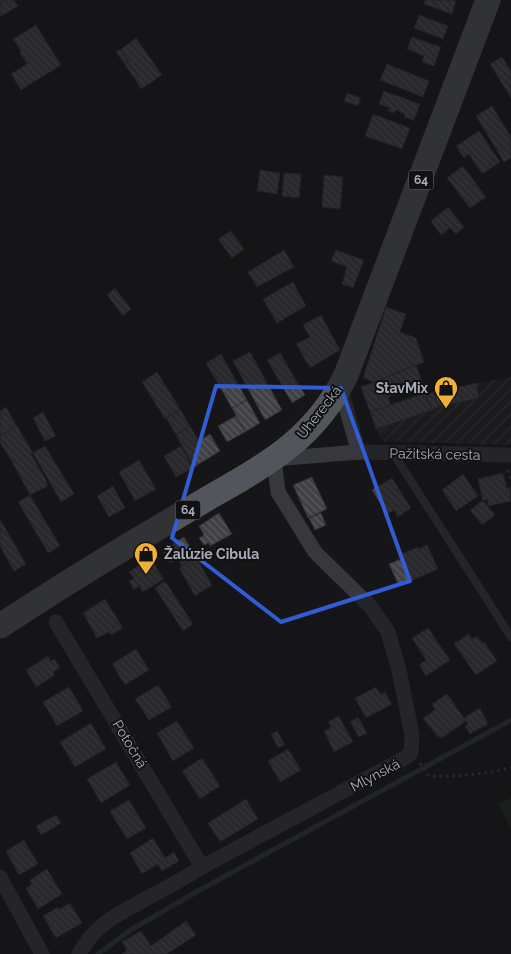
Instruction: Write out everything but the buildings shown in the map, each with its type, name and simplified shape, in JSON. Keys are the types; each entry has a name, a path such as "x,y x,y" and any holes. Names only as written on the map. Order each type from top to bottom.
{"main road":[{"name":"Uherecká","path":"0,626 106,558 261,468 290,447 321,414 346,375 488,0"}],"street":[{"path":"340,387 359,452"},
{"name":"Pažitská cesta","path":"274,459 359,452 511,455"},
{"name":"Mlynská","path":"79,954 90,936 108,919 396,763 411,753 412,735 399,670 388,632 370,606 315,552 278,492 274,459"},
{"name":"Potočná","path":"56,622 202,867"},
{"path":"0,877 42,954"}],"lane":[{"path":"393,453 511,637"}],"path":[{"path":"418,761 429,776 452,777 490,773 511,768"}],"highlighted area":[{"path":"216,386 341,388 410,581 281,622 172,538"}],"shaded area":[{"name":"StavMix","path":"511,377 511,445 382,441 376,429 425,393"},
{"path":"511,798 511,828 498,804"}],"waterway":[{"path":"98,954 129,931 198,891 511,720"}],"place":[{"name":"StavMix","path":"446,409"},
{"name":"Žalúzie Cibula","path":"146,575"}]}
